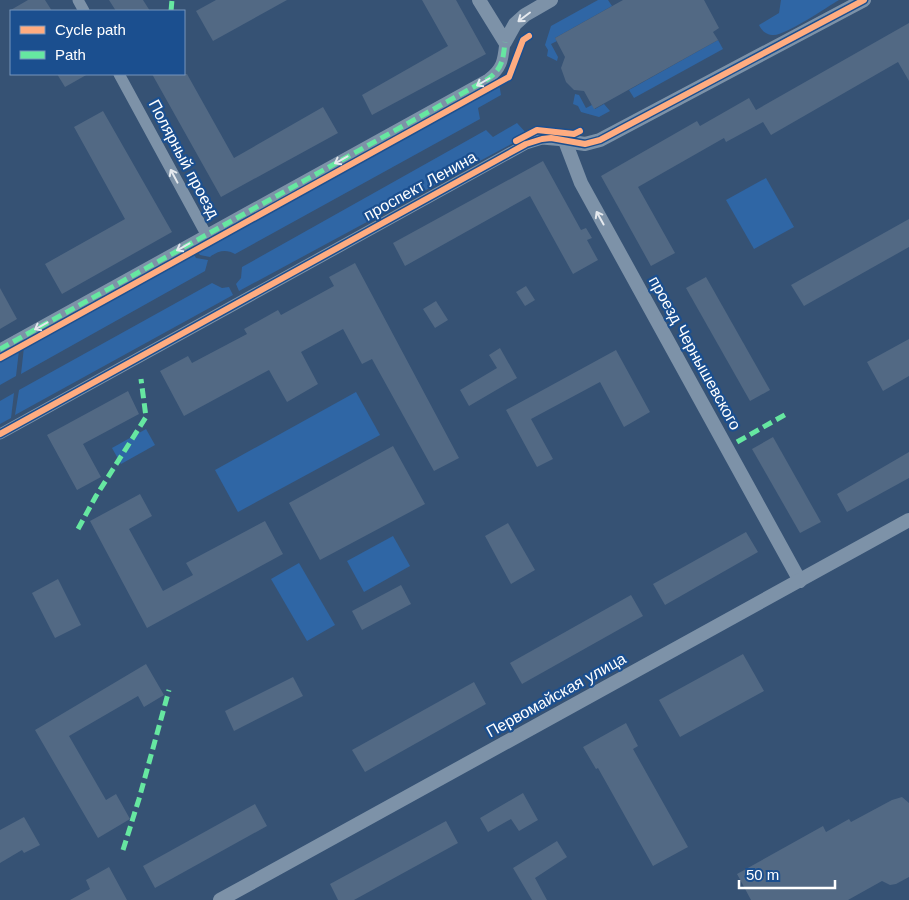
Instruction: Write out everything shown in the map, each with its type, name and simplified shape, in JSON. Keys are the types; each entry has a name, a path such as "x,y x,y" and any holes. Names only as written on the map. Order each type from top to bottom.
{"street":[{"path":"479,0 505,42"},
{"path":"0,349 488,79 497,72 502,64 505,42 516,24 525,15 551,0"},
{"name":"проспект Ленина","path":"0,434 526,144 542,139 585,144 600,140 864,0"},
{"name":"Полярный проезд","path":"120,75 206,234"},
{"name":"проезд Чернышевского","path":"565,141 581,183 800,581"},
{"name":"Первомайская улица","path":"220,900 909,520"}],"shaded area":[{"path":"598,0 608,0 612,6 555,38 557,41 551,44 558,57 557,61 547,56 548,50 545,45 551,26"},
{"path":"781,0 839,0 788,31 774,35 769,34 763,31 759,25 779,13"},
{"path":"718,40 723,49 634,98 629,90"},
{"path":"499,83 501,95 478,108 480,119 235,254 229,251 222,251 210,257 200,255 197,251"},
{"path":"575,94 579,95 586,108 592,105 595,109 604,104 610,111 599,117 581,112 578,106 573,104"},
{"path":"517,123 528,135 239,291 236,284 241,278 242,267 486,130 493,137"},
{"path":"766,178 794,227 754,249 726,200"},
{"path":"193,253 196,258 208,260 205,271 21,374 24,347"},
{"path":"212,283 222,288 229,287 233,295 15,415 19,390"},
{"path":"19,350 16,376 0,385 0,361"},
{"path":"356,392 380,435 238,512 215,470"},
{"path":"14,393 11,418 0,424 0,401"},
{"path":"146,429 155,445 121,464 112,448"},
{"path":"393,536 410,566 364,592 347,561"},
{"path":"299,563 335,625 307,641 271,579"}],"building":[{"path":"28,0 45,0 51,10 11,10"},
{"path":"109,0 143,0 149,10 115,10"},
{"path":"216,0 287,0 213,41 196,11"},
{"path":"422,0 456,0 486,54 372,115 362,95 448,46"},
{"path":"623,0 704,0 719,28 713,32 718,40 594,109 584,91 574,90 566,82 561,68 565,57 555,38"},
{"path":"909,23 909,81 898,62 771,135 763,122 726,142 724,138 638,187 675,253 651,266 601,176 697,121 700,126 749,98 756,110"},
{"path":"187,74 234,158 323,107 338,133 221,197 153,75"},
{"path":"58,75 86,75 65,87"},
{"path":"103,111 172,232 62,294 45,264 125,219 74,127"},
{"path":"543,161 581,230 586,228 592,238 587,240 598,260 573,274 530,196 405,266 393,243"},
{"path":"909,219 909,247 804,306 791,285"},
{"path":"355,263 459,458 434,471 372,359 362,364 343,329 301,352 318,384 287,402 269,370 184,416 160,371 188,356 192,363 247,334 244,329 278,310 281,315 334,286 329,277"},
{"path":"706,277 770,390 750,401 686,288"},
{"path":"526,286 535,300 525,306 516,292"},
{"path":"0,288 17,319 0,329"},
{"path":"436,301 448,320 435,328 423,309"},
{"path":"909,339 909,376 883,391 867,362"},
{"path":"500,348 517,378 469,406 460,390 497,368 489,355"},
{"path":"616,350 650,412 624,427 600,382 531,419 553,459 537,467 506,410"},
{"path":"128,391 139,414 83,444 101,477 77,490 47,435"},
{"path":"773,437 821,522 800,533 752,449"},
{"path":"393,446 425,504 320,560 289,503"},
{"path":"909,452 909,478 847,512 837,494"},
{"path":"140,494 152,516 129,529 163,591 193,575 186,563 265,521 283,554 147,628 90,521"},
{"path":"508,523 535,570 511,584 485,536"},
{"path":"746,532 758,552 665,605 653,584"},
{"path":"58,579 81,625 55,638 32,593"},
{"path":"401,585 411,604 362,630 352,611"},
{"path":"631,595 643,616 522,684 510,663"},
{"path":"743,654 764,691 680,737 659,700"},
{"path":"146,664 164,695 144,707 138,696 69,736 106,800 116,794 130,819 98,838 35,730"},
{"path":"293,677 303,696 234,731 225,711"},
{"path":"474,682 486,704 365,772 352,750"},
{"path":"626,723 638,746 633,749 688,847 653,866 598,768 596,769 583,747"},
{"path":"523,793 538,820 519,831 511,819 488,832 480,818"},
{"path":"902,797 909,803 909,877 890,885 882,881 848,900 751,900 737,874 823,826 826,832 849,819 851,822 892,800"},
{"path":"255,804 267,826 155,888 143,866"},
{"path":"24,817 40,845 24,853 22,850 0,863 0,830"},
{"path":"446,821 458,843 354,900 338,900 330,884"},
{"path":"557,841 567,857 535,878 547,900 532,900 513,868"},
{"path":"109,867 127,900 70,900 90,889 86,880"}],"marked path":[{"path":"171,10 172,0"},
{"path":"0,349 488,79 497,71 501,63 505,42"},
{"path":"78,529 96,496 146,417 141,379"},
{"path":"737,442 788,413"},
{"path":"123,850 169,690"}],"cycle path":[{"path":"0,434 526,144 551,138 585,144 600,140 864,0"},
{"path":"0,358 509,77 523,40 529,36"},
{"path":"516,141 537,130 574,134 580,131"}]}
